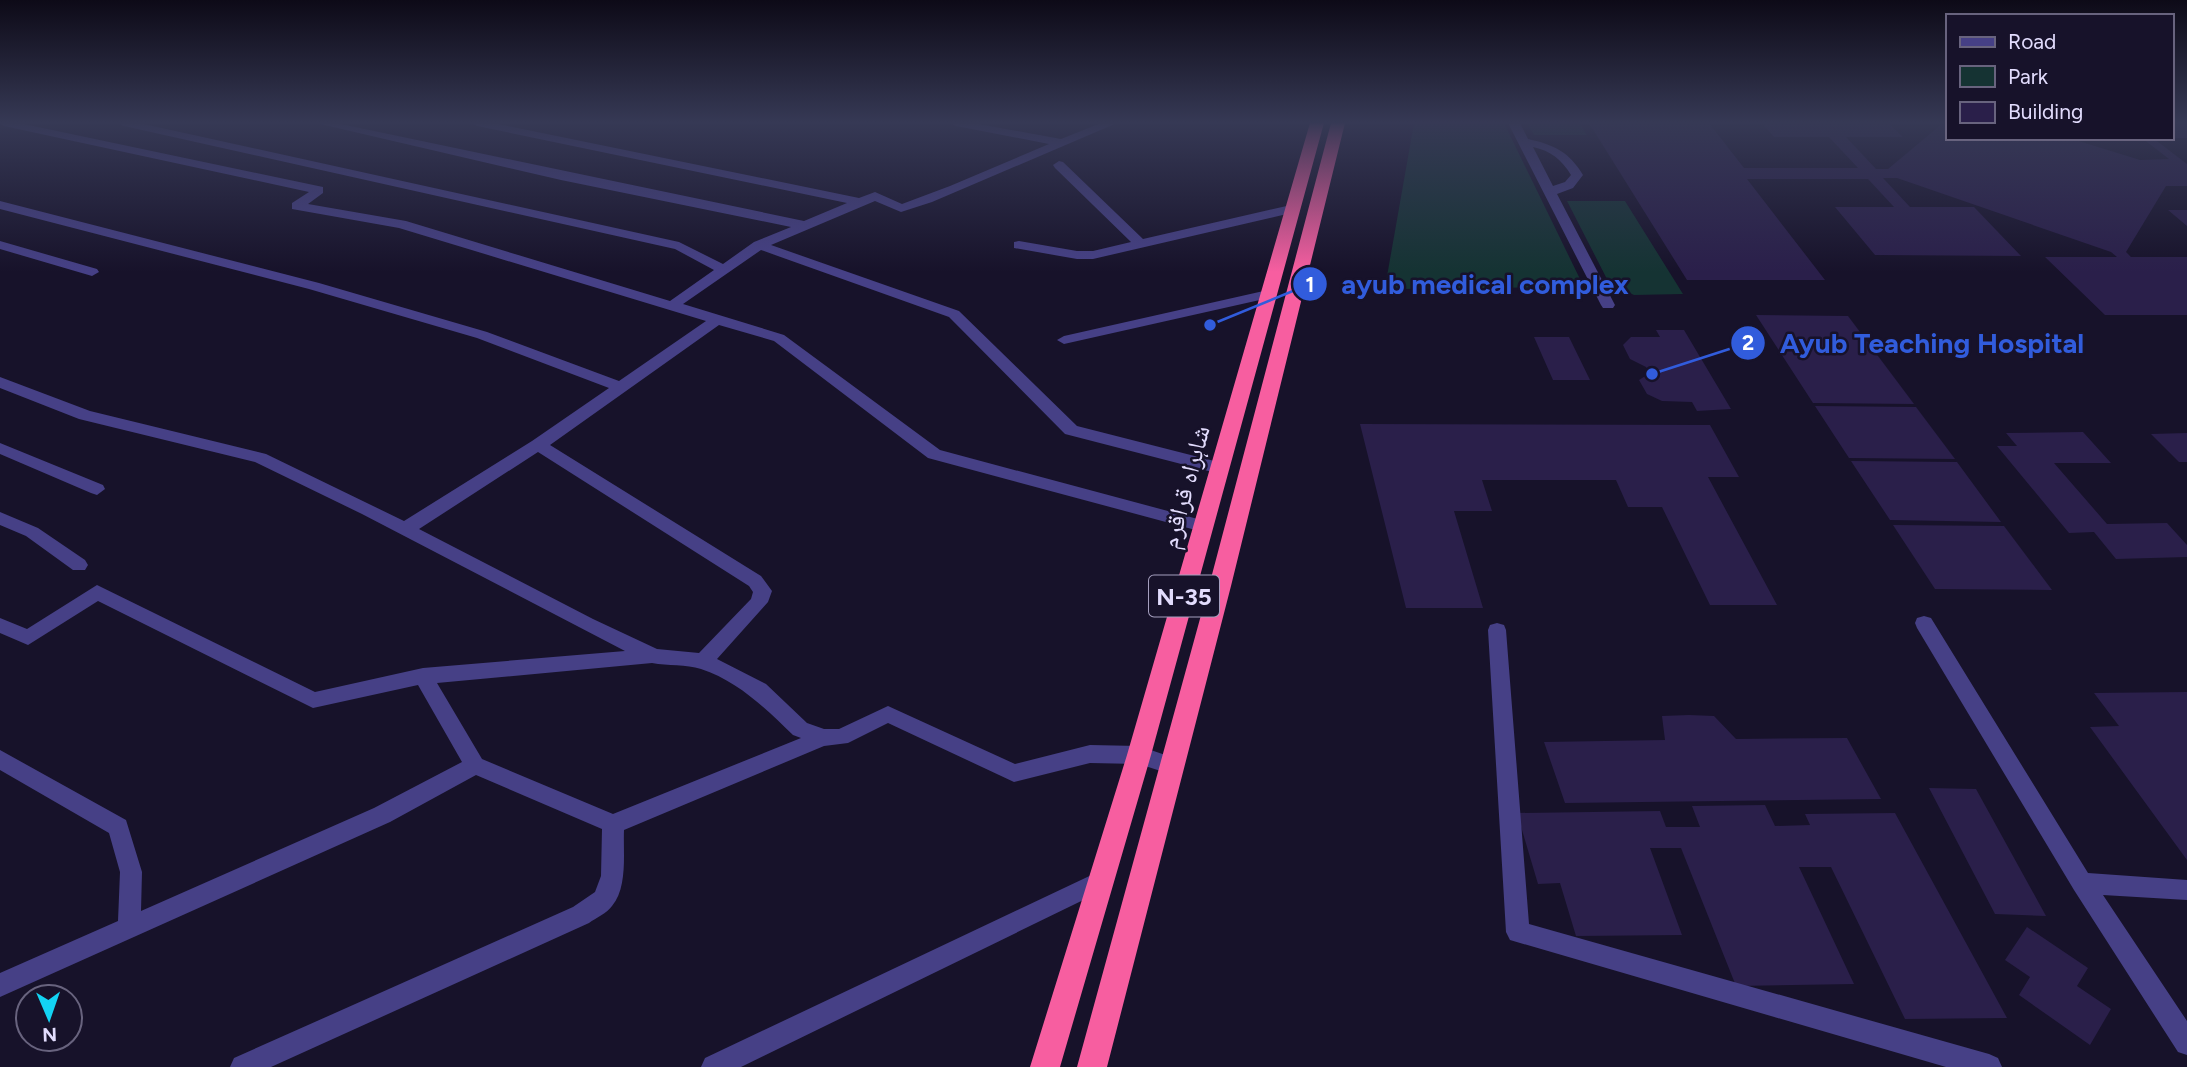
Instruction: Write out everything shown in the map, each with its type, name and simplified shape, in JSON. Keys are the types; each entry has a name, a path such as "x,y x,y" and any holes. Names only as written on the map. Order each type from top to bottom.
{"highway":[{"name":"شاہراہ قراقرم","path":"1045,1067 1139,754 1302,173"},
{"name":"N-35","path":"1092,1067 1173,766 1325,173"}],"street":[{"path":"238,173 319,190 298,206 401,224 779,338 934,454 1203,526"},
{"path":"349,173 679,246 724,270"},
{"path":"547,173 802,225"},
{"path":"718,173 859,202"},
{"path":"673,305 759,245 802,225 875,196 901,208 987,173"},
{"path":"1067,173 1141,245"},
{"path":"1539,173 1608,305"},
{"path":"1549,192 1569,184 1577,175 1576,173"},
{"path":"0,205 314,286 482,335 621,387"},
{"path":"1019,245 1077,255 1102,254 1291,209"},
{"path":"0,245 92,272"},
{"path":"759,245 954,314 1071,429 1220,468"},
{"path":"1064,340 1268,294"},
{"path":"405,529 538,445 718,319"},
{"path":"0,382 85,415 260,458 654,656"},
{"path":"538,445 755,581 763,591 758,602 703,661"},
{"path":"0,448 97,489"},
{"path":"0,518 32,532 79,565"},
{"path":"0,625 29,638 97,592 313,700 423,676 654,656 703,661 759,690 800,729 823,738"},
{"path":"1924,623 2082,883 2187,1043"},
{"path":"1497,630 1518,932 1974,1065"},
{"path":"423,676 475,765 613,824 823,738 841,737 888,714 1014,773 1090,754 1139,754 1173,766"},
{"path":"0,759 118,827 131,872 129,928"},
{"path":"0,985 382,815 475,765"},
{"path":"243,1067 581,915 604,899 612,876 613,824"},
{"path":"714,1067 1100,881"},
{"path":"2082,883 2187,890"}],"green space":[{"path":"1405,173 1528,173 1580,279 1570,287 1399,289 1386,282"},
{"path":"1567,201 1625,201 1683,294 1634,295 1609,283"}],"building":[{"path":"1620,173 2187,173 2187,186 2166,186 2126,252 2131,257 2187,257 2187,315 2105,315 2045,257 2117,257 2111,252 1897,178 1883,178 1910,207 1974,207 2021,256 1875,255 1835,207 1894,207 1868,179 1747,179 1825,280 1687,280"},
{"path":"2168,210 2187,210 2187,226"},
{"path":"1756,315 1848,316 1914,404 1813,403"},
{"path":"1656,330 1684,330 1731,409 1697,411 1692,402 1662,401 1647,394 1639,380 1650,373 1646,367 1630,359 1623,345 1631,337 1660,337"},
{"path":"1534,337 1569,337 1590,380 1553,380"},
{"path":"1815,406 1916,407 1955,459 1849,458"},
{"path":"1360,424 1710,425 1739,477 1708,477 1777,605 1710,605 1662,507 1628,507 1616,480 1482,480 1492,511 1454,511 1483,608 1406,608"},
{"path":"2083,432 2111,463 2054,463 2107,524 2167,523 2187,545 2187,557 2116,559 2094,532 2069,533 1997,446 2017,446 2006,433"},
{"path":"2187,433 2187,462 2179,462 2151,434"},
{"path":"1851,461 1957,462 2001,522 1890,520"},
{"path":"1893,525 2004,526 2052,590 1935,589"},
{"path":"2187,692 2187,860 2090,727 2119,726 2094,693"},
{"path":"1662,716 1714,716 1736,739 1847,738 1881,799 1565,803 1544,742 1665,740"},
{"path":"1929,788 1976,789 2046,916 1995,914"},
{"path":"1765,805 1775,826 1810,825 1805,814 1895,813 2007,1018 1905,1019 1831,867 1799,867 1854,984 1736,986 1681,848 1650,848 1682,935 1576,936 1560,883 1538,884 1517,813 1660,811 1666,827 1700,827 1692,806"},
{"path":"2027,927 2088,968 2077,986 2111,1009 2090,1045 2019,995 2030,977 2005,960"}],"place":[{"name":"ayub medical complex","path":"1210,325"},
{"name":"Ayub Teaching Hospital","path":"1652,374"}]}
